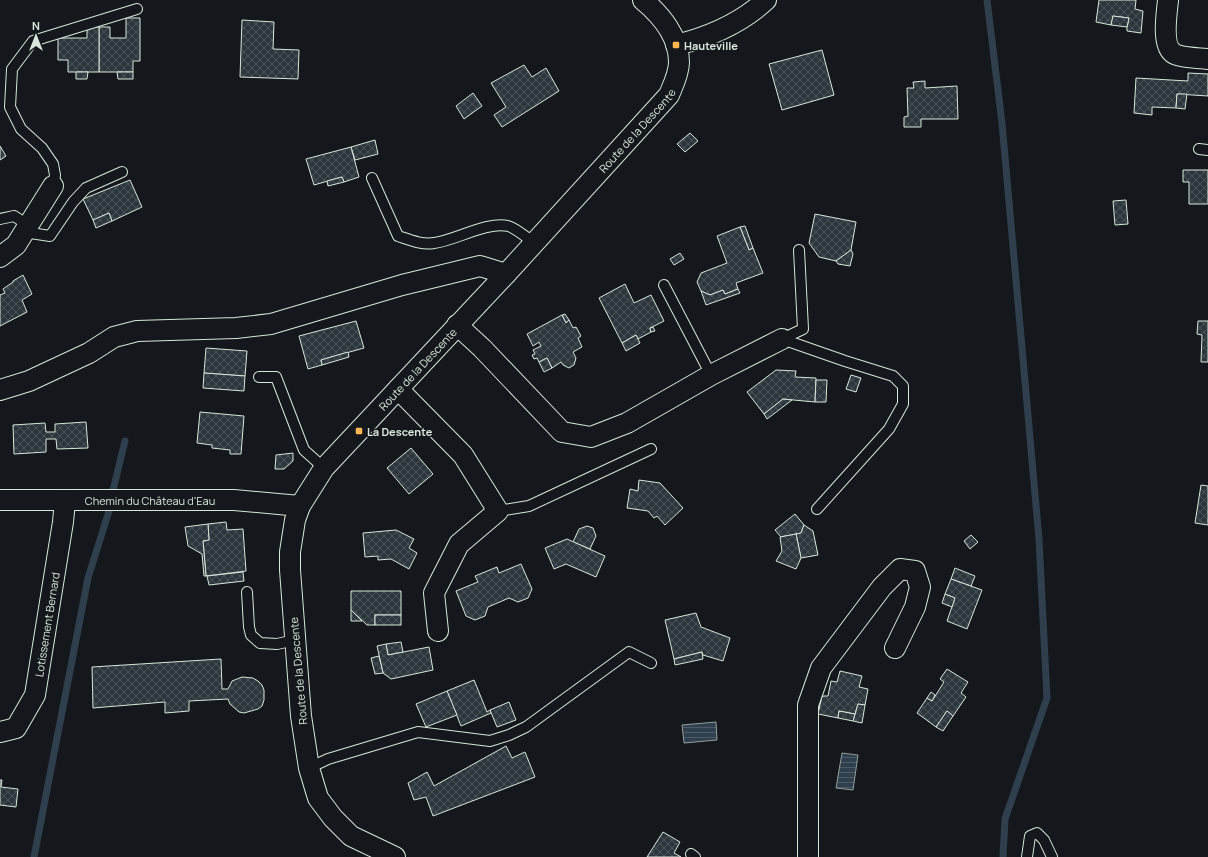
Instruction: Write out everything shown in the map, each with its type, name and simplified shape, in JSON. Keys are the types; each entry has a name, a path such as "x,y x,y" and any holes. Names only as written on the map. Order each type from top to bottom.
{"street":[{"name":"Route de la Descente","path":"395,857 351,836 333,818 318,798 309,768 301,716 290,552 295,520 300,506 324,468 506,274 669,95 676,77 679,62 676,45 666,23 643,0"},
{"path":"676,45 695,41 726,28 760,6 766,0"},
{"path":"1168,0 1166,38 1170,49 1175,54 1208,60"},
{"path":"0,257 16,245 53,186"},
{"path":"0,390 29,382 89,353 114,337 137,331 236,328 271,324 402,285 480,266 506,274"},
{"path":"457,325 482,348 562,432 591,437 627,423 711,375 782,339"},
{"path":"398,389 463,455 498,511 459,544 434,593 438,632"},
{"name":"Chemin du Château d'Eau","path":"0,500 234,500 300,506"},
{"name":"Lotissement Bernard","path":"0,732 16,728 35,695 63,522 65,501"},
{"path":"808,857 808,705 821,668 882,587 900,569 915,571 920,587 916,607 895,648"}],"lane":[{"path":"53,186 55,175 53,164 42,148 21,129 10,107 12,69 33,41 137,9"},
{"path":"0,219 14,216 26,229 50,236 73,202 86,188 122,172"},
{"path":"372,178 398,236 420,243 434,243 470,232 498,226 509,226 534,242"},
{"path":"782,339 803,329 799,250"},
{"path":"664,285 711,375"},
{"path":"782,339 893,376 903,386 903,404 889,429 817,509"},
{"path":"259,377 276,377 304,450 324,468"},
{"path":"498,511 529,506 651,450"},
{"path":"247,592 249,627 252,635 260,643 277,644 295,640"},
{"path":"309,768 328,759 418,732 490,741 526,727 629,652 651,663"},
{"path":"1027,857 1030,836 1037,833 1044,840 1052,857"}],"water":[{"path":"716,722 717,740 684,743 682,725"},
{"path":"842,753 858,755 853,790 836,788"}],"building":[{"path":"1099,0 1136,0 1135,9 1143,11 1141,33 1127,31 1129,18 1113,16 1111,25 1096,22"},
{"path":"1113,16 1129,18 1127,27 1111,25"},
{"path":"126,18 140,18 140,61 133,61 133,72 99,72 99,27 110,27 110,38 126,38"},
{"path":"242,20 274,22 273,49 299,50 298,79 240,77"},
{"path":"87,27 99,27 99,72 68,72 68,60 58,60 58,38 87,38"},
{"path":"822,50 834,95 782,110 769,64"},
{"path":"524,65 532,77 546,68 559,91 502,127 494,115 506,107 491,83"},
{"path":"76,72 88,72 87,79 76,79"},
{"path":"117,72 133,72 133,79 118,79"},
{"path":"1188,73 1208,74 1208,96 1177,94 1176,108 1152,107 1152,115 1134,113 1136,78 1188,81"},
{"path":"925,81 925,88 957,86 958,119 921,119 921,127 904,127 904,117 908,116 907,88 914,88 913,82"},
{"path":"473,93 482,106 464,119 456,106"},
{"path":"1177,94 1187,94 1185,109 1176,108"},
{"path":"690,133 698,141 685,152 677,144"},
{"path":"375,140 378,154 355,160 351,147"},
{"path":"0,146 6,156 0,160"},
{"path":"351,147 359,177 344,182 342,177 314,185 306,159"},
{"path":"1183,170 1208,170 1208,204 1189,204 1189,182 1183,182"},
{"path":"342,177 344,182 328,186 327,181"},
{"path":"130,180 142,207 112,221 109,213 93,220 83,199"},
{"path":"1126,200 1128,224 1115,225 1113,201"},
{"path":"109,213 112,221 96,228 93,220"},
{"path":"815,214 856,222 851,250 836,261 819,257 809,243"},
{"path":"745,226 753,248 749,250 740,227"},
{"path":"740,227 749,250 753,248 763,273 736,283 738,289 725,294 723,290 710,295 701,291 697,282 701,273 727,263 717,236"},
{"path":"851,250 853,254 850,266 838,264 836,261"},
{"path":"680,253 684,259 674,265 670,259"},
{"path":"23,275 32,294 22,300 27,312 0,326 0,295 5,293 3,289"},
{"path":"625,284 634,303 651,295 664,321 650,328 651,332 638,339 636,335 622,343 599,298"},
{"path":"738,289 740,293 706,305 701,291 710,295 723,290 725,294"},
{"path":"565,314 569,320 566,323 562,315"},
{"path":"562,315 566,323 569,320 573,328 576,327 581,336 578,338 582,347 573,352 576,358 574,365 569,368 561,362 552,368 547,358 539,362 537,358 534,359 532,355 535,354 533,350 541,346 539,342 533,346 527,334"},
{"path":"356,321 364,348 321,360 322,365 308,369 299,336"},
{"path":"1198,321 1208,321 1208,362 1201,362 1202,335 1197,334"},
{"path":"653,327 655,331 651,332 650,328"},
{"path":"636,335 640,343 626,351 622,343"},
{"path":"206,348 247,351 245,376 204,373"},
{"path":"348,352 349,357 322,365 321,360"},
{"path":"547,358 552,368 544,372 539,362"},
{"path":"776,370 796,371 795,377 816,378 815,402 783,399 764,414 747,392"},
{"path":"204,373 245,376 244,391 203,388"},
{"path":"851,375 861,378 856,392 846,389"},
{"path":"816,380 827,380 826,402 815,402"},
{"path":"783,399 792,400 767,419 764,414"},
{"path":"200,412 244,416 241,454 230,454 230,450 212,448 212,445 197,443"},
{"path":"86,422 88,448 57,449 56,439 46,439 46,452 14,454 13,425 45,423 46,432 55,432 55,424"},
{"path":"411,448 433,474 409,494 387,468"},
{"path":"293,453 293,461 284,469 275,469 276,455"},
{"path":"639,480 660,483 683,508 665,525 657,516 654,518 648,511 627,508 630,489 638,491"},
{"path":"1201,485 1208,486 1208,525 1195,523"},
{"path":"795,514 804,525 801,533 781,537 775,530"},
{"path":"226,522 227,530 243,529 246,571 206,576 203,541 209,540 208,524"},
{"path":"208,524 209,540 203,541 206,576 204,576 202,554 188,546 185,527"},
{"path":"804,525 813,531 818,555 801,558 796,534 801,533"},
{"path":"587,526 593,528 596,536 590,549 573,542 579,529"},
{"path":"396,530 414,539 409,548 417,553 409,569 391,559 378,560 378,556 365,557 363,533"},
{"path":"796,534 801,558 796,569 776,561 782,551 780,537"},
{"path":"971,535 978,542 970,549 964,541"},
{"path":"567,539 605,556 596,577 566,564 554,569 545,548"},
{"path":"521,564 532,589 528,598 518,602 509,598 488,607 485,616 475,620 466,616 456,591 478,582 475,576 497,567 499,573"},
{"path":"955,568 975,576 971,586 951,579"},
{"path":"243,572 244,581 209,585 207,576"},
{"path":"951,579 982,590 967,629 947,621 955,598 945,594"},
{"path":"351,591 401,591 401,615 375,615 375,625 367,625 351,610"},
{"path":"945,594 955,598 952,607 942,603"},
{"path":"351,610 362,621 351,621"},
{"path":"696,613 701,627 730,638 723,661 703,655 702,652 674,659 665,620"},
{"path":"375,615 401,615 401,625 375,625"},
{"path":"401,642 403,652 388,655 386,644"},
{"path":"386,644 388,655 429,647 433,670 391,679 383,673 377,646"},
{"path":"702,652 703,659 675,665 674,659"},
{"path":"379,656 383,673 375,674 371,658"},
{"path":"221,659 222,689 228,689 232,681 242,677 253,678 262,685 264,690 264,700 262,706 258,709 244,713 239,712 230,704 228,699 189,701 189,711 165,713 165,702 93,708 92,667"},
{"path":"947,669 968,682 961,693 966,697 953,716 947,711 936,727 917,713 927,698 932,701 944,682 940,679"},
{"path":"840,671 862,676 859,687 868,689 865,705 858,704 855,714 839,711 838,718 818,714 822,696 828,696 831,681 837,682"},
{"path":"474,680 487,712 490,710 491,713 461,726 447,691"},
{"path":"447,691 457,715 426,727 416,704"},
{"path":"931,692 935,695 932,701 927,698"},
{"path":"509,702 516,720 497,727 490,710"},
{"path":"858,704 865,705 862,723 853,721"},
{"path":"839,711 855,714 853,721 838,718"},
{"path":"947,711 953,716 943,731 936,727"},
{"path":"506,746 512,758 525,752 535,777 433,816 426,797 414,800 408,783 427,772 434,786"},
{"path":"0,780 2,780 1,787 18,789 16,807 0,805"},
{"path":"663,832 680,842 674,853 681,857 647,857"}],"waterway":[{"path":"987,0 1002,123 1039,539 1047,698 1005,819 1003,857"},
{"path":"113,490 125,441"},
{"path":"34,857 88,578 109,511"}],"place":[{"name":"Hauteville","path":"676,45"},
{"name":"La Descente","path":"359,431"}]}
